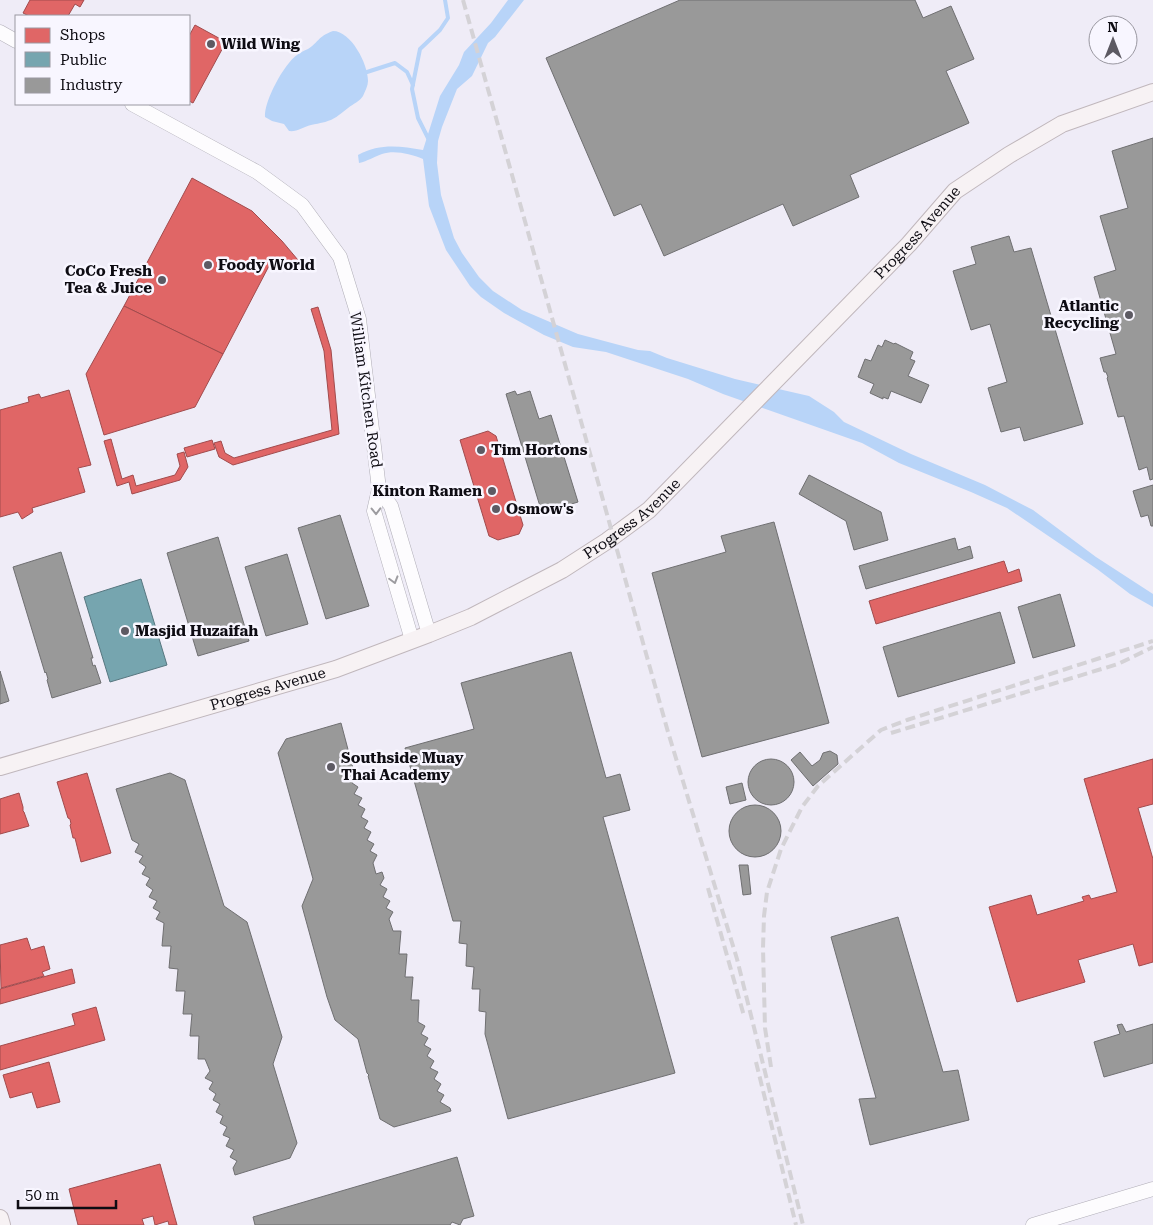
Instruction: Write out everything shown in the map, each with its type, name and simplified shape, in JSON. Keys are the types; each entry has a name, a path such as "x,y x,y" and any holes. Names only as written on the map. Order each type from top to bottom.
{"main road":[{"name":"Progress Avenue","path":"0,767 336,669 471,617 562,570 608,541 649,510 736,424 773,383 909,244 955,191 1008,155 1062,124 1153,92"},
{"path":"0,1218 2,1225"}],"street":[{"path":"0,32 15,40"},
{"name":"William Kitchen Road","path":"134,105 257,172 302,205 340,257 359,319 379,489 374,511 412,640"},
{"name":"William Kitchen Road","path":"379,489 392,506 429,634"},
{"path":"1033,1225 1153,1189"}],"water":[{"path":"508,0 524,0 495,37 488,43 472,76 457,89 438,141 437,163 441,195 454,238 479,277 493,291 522,310 578,334 638,350 650,351 735,379 809,396 834,412 844,422 911,454 985,485 1033,510 1096,557 1153,594 1153,607 1130,594 1097,569 1007,508 899,463 862,443 723,394 688,379 606,352 573,347 544,335 504,313 481,297 470,286 446,250 429,206 423,159 408,154 392,152 359,163 358,155 366,151 390,146 423,150 440,96 459,65 464,52 491,23"},
{"path":"333,31 340,32 346,36 362,58 368,81 362,98 331,120 295,131 289,131 284,124 265,117 271,93 286,66 298,54 308,49 324,35"}],"building: Shops":[{"path":"30,0 84,0 80,7 75,4 69,15 27,15 23,13"},
{"path":"195,25 226,42 193,103 190,102 190,34"},
{"name":"Foody World","path":"192,178 252,211 282,241 303,266 270,264 223,354 124,306"},
{"path":"124,306 223,354 195,407 104,435 86,374"},
{"path":"318,307 331,350 339,434 233,465 219,457 214,443 221,441 225,453 234,458 332,430 324,351 311,309"},
{"path":"69,390 91,465 78,468 85,492 32,508 33,512 22,519 18,512 0,517 0,410 29,402 28,397 39,394 41,398"},
{"path":"488,431 496,436 523,525 519,534 498,540 489,536 460,440"},
{"path":"111,439 122,479 133,475 136,486 175,475 180,466 177,454 184,452 188,467 180,480 132,494 129,482 117,486 104,441"},
{"path":"212,440 215,449 187,457 184,448"},
{"path":"1004,561 1008,573 1019,569 1022,581 876,624 869,601"},
{"path":"1153,759 1153,804 1138,808 1153,859 1153,962 1139,966 1133,944 1078,960 1085,982 1017,1002 989,907 1031,895 1037,915 1084,901 1082,897 1089,895 1091,899 1117,892 1084,779"},
{"path":"87,773 111,853 81,862 75,838 73,838 70,819 68,818 57,782"},
{"path":"19,793 29,826 0,834 0,799"},
{"path":"27,938 31,950 44,946 50,969 42,972 44,976 1,988 0,945"},
{"path":"72,969 75,983 0,1004 0,989"},
{"path":"96,1007 105,1040 0,1070 0,1046 75,1025 72,1014"},
{"path":"49,1062 60,1102 37,1108 32,1092 10,1098 3,1075"},
{"path":"160,1164 177,1225 169,1225 168,1221 155,1225 153,1216 142,1219 144,1225 78,1225 69,1189"}],"building: Public":[{"name":"Masjid Huzaifah","path":"141,579 167,665 110,682 84,597"}],"building: Industry":[{"path":"680,0 915,0 923,18 951,6 974,59 946,71 969,123 850,175 859,197 793,226 783,204 664,256 641,204 614,216 546,58"},
{"name":"Atlantic Recycling","path":"1153,138 1153,479 1150,480 1147,467 1139,470 1124,416 1118,417 1108,377 1106,372 1104,372 1100,358 1116,354 1094,277 1116,270 1100,216 1128,208 1112,151"},
{"path":"1009,236 1014,252 1031,248 1083,424 1024,441 1020,427 1001,432 988,388 1007,382 990,324 971,330 953,271 976,264 971,247"},
{"path":"885,340 913,352 910,359 915,361 908,376 929,385 921,403 891,391 888,399 883,397 883,399 870,393 874,384 858,377 865,359 871,361 878,345 882,347"},
{"path":"515,391 517,395 530,391 539,419 551,415 578,502 542,513 506,394"},
{"path":"809,475 881,512 888,540 854,550 846,521 799,494"},
{"path":"1153,485 1153,526 1151,526 1148,515 1141,517 1133,491"},
{"path":"340,515 369,606 326,619 298,528"},
{"path":"774,522 829,723 702,757 652,573 726,552 721,536"},
{"path":"218,537 249,641 198,656 167,553"},
{"path":"955,538 958,550 970,546 973,558 866,589 859,566"},
{"path":"61,552 93,658 91,658 93,666 95,665 101,683 52,698 46,672 13,567"},
{"path":"287,554 308,624 266,636 245,567"},
{"path":"1060,594 1075,646 1033,658 1018,607"},
{"path":"1000,612 1015,663 898,697 883,647"},
{"path":"571,652 606,778 620,774 630,810 603,817 675,1073 508,1119 485,1034 486,1012 479,1011 480,989 472,989 474,967 466,966 467,944 459,943 461,921 453,921 405,748 474,729 461,683"},
{"path":"0,671 9,701 0,704"},
{"path":"341,723 355,776 352,783 358,787 354,794 362,798 358,805 365,809 361,817 368,821 364,828 371,832 367,840 374,844 370,851 377,855 373,863 376,874 382,872 384,878 380,885 387,889 383,897 390,901 386,908 393,912 389,919 393,931 401,931 399,954 407,954 405,977 413,977 411,1000 419,1000 418,1022 425,1026 421,1034 428,1038 424,1045 431,1049 427,1056 434,1061 430,1068 438,1072 434,1079 441,1084 437,1091 444,1095 440,1102 450,1108 451,1111 394,1127 380,1119 358,1039 335,1020 327,997 302,906 313,879 278,753 286,739"},
{"path":"830,751 837,755 838,764 813,786 791,760 800,752 812,766 820,760 823,753"},
{"path":"771,759 784,763 790,769 794,782 790,795 784,801 771,805 758,801 752,795 748,782 752,769 758,763"},
{"path":"170,773 185,780 224,906 247,922 282,1037 273,1064 297,1143 290,1158 235,1175 233,1168 237,1161 230,1157 234,1150 226,1146 230,1138 223,1135 227,1127 220,1123 223,1116 216,1112 220,1104 213,1100 216,1094 209,1089 213,1082 205,1078 210,1071 205,1059 198,1059 199,1036 190,1036 192,1014 183,1014 185,991 176,991 178,969 169,968 171,946 162,946 164,923 156,919 160,912 153,908 157,901 149,897 153,890 146,885 150,878 142,874 146,867 139,862 143,856 135,852 139,844 132,840 116,789"},
{"path":"742,783 746,800 730,804 726,787"},
{"path":"755,805 765,807 773,813 779,821 781,831 779,841 773,849 765,855 755,857 745,855 737,849 731,841 729,831 731,821 737,813 745,807"},
{"path":"739,865 748,865 751,894 743,895"},
{"path":"898,917 943,1072 958,1070 969,1120 870,1145 859,1099 876,1098 831,937"},
{"path":"1122,1024 1126,1032 1153,1024 1153,1063 1104,1077 1094,1042 1120,1034 1117,1025"},
{"path":"457,1157 474,1216 463,1219 460,1225 452,1222 450,1225 255,1225 253,1217"}],"waterway":[{"path":"428,138 418,118 412,89 420,49 440,30 448,18 445,0"},
{"path":"367,72 395,63 407,72 413,85"}],"railway":[{"path":"463,0 668,732 737,959 803,1225"},
{"path":"771,1067 765,1028 763,948 767,892 781,849 802,807 818,786 881,730 1153,641"},
{"path":"891,733 1118,664 1153,647"},
{"path":"708,888 744,1016"},
{"path":"756,1062 796,1225"}],"place":[{"name":"Wild Wing","path":"211,44"},
{"name":"Foody World","path":"208,265"},
{"name":"CoCo Fresh Tea & Juice","path":"162,280"},
{"name":"Atlantic Recycling","path":"1129,315"},
{"name":"Tim Hortons","path":"481,450"},
{"name":"Kinton Ramen","path":"492,491"},
{"name":"Osmow's","path":"496,509"},
{"name":"Masjid Huzaifah","path":"125,631"},
{"name":"Southside Muay Thai Academy","path":"331,767"}]}
